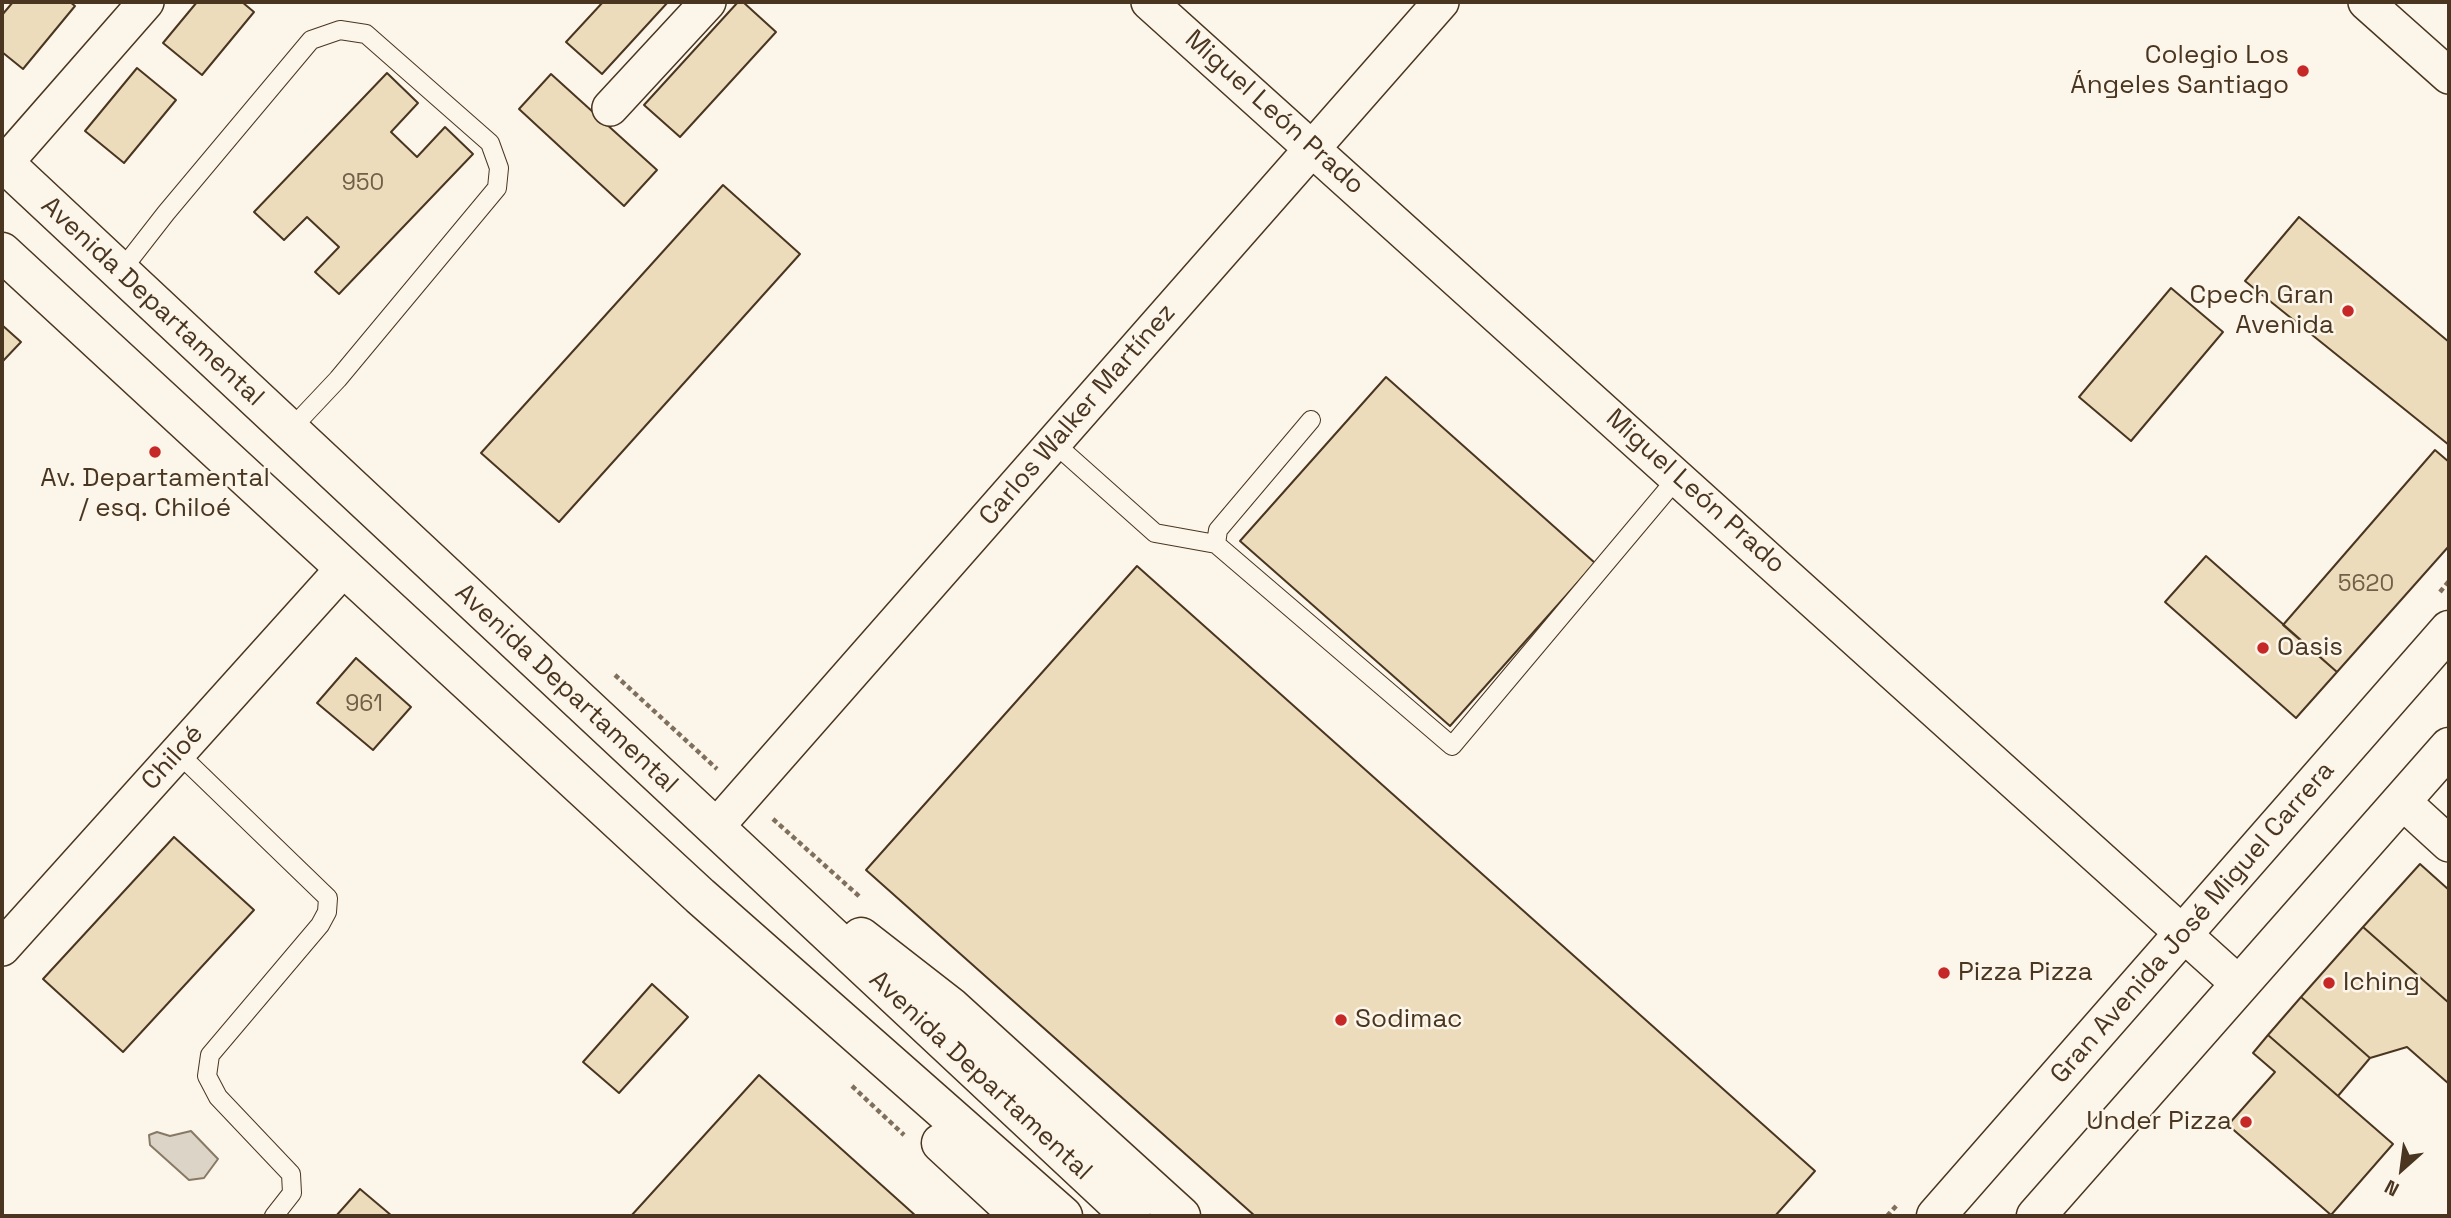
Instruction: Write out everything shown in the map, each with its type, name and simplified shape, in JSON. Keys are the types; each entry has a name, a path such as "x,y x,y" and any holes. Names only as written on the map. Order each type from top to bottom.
{"main road":[{"name":"Avenida Departamental","path":"3,162 1131,1216"},
{"name":"Avenida Departamental","path":"2,252 700,896 1063,1216"},
{"name":"Gran Avenida José Miguel Carrera","path":"1936,1216 2449,630"},
{"path":"2036,1216 2449,747"},
{"path":"763,874 853,931 921,981 1181,1216"},
{"path":"700,896 771,976 845,1053 1020,1216"}],"street":[{"path":"3,162 146,2"},
{"path":"610,108 708,2"},
{"name":"Miguel León Prado","path":"1149,2 2240,985"},
{"name":"Carlos Walker Martínez","path":"715,828 1441,2"},
{"path":"2366,2 2449,76"},
{"name":"Chiloé","path":"2,948 344,568"},
{"path":"2402,801 2449,844"}],"lane":[{"path":"120,272 311,40 340,30 366,34 490,143 499,168 497,188 338,379 289,431"},
{"path":"1216,544 1218,530 1311,420"},
{"path":"1054,443 1155,533 1216,544 1451,746 1678,477"},
{"path":"177,753 328,898 327,912 320,925 210,1055 207,1076 219,1097 291,1174 292,1193 274,1216"}],"path":[{"path":"612,673 863,900"}],"shaded area":[{"path":"191,1131 218,1159 204,1178 189,1180 150,1145 149,1135 157,1132 170,1136"}],"building":[{"path":"13,2 70,2 75,6 23,69 2,52 2,15"},
{"path":"197,2 242,2 254,12 202,75 163,43"},
{"path":"603,2 668,2 602,74 566,42"},
{"path":"738,2 743,2 776,32 680,137 644,105"},
{"path":"137,68 176,100 124,163 85,131"},
{"path":"387,73 418,103 391,132 417,157 445,127 473,154 339,294 315,272 339,247 307,217 284,240 254,212"},
{"path":"551,74 657,170 624,206 519,109"},
{"path":"723,185 800,254 559,522 481,453"},
{"name":"Cpech Gran Avenida","path":"2299,217 2449,342 2449,445 2245,281"},
{"path":"2171,288 2223,332 2131,441 2079,397"},
{"path":"2,325 21,342 2,362"},
{"path":"1386,377 1595,563 1450,726 1240,541"},
{"path":"2435,450 2449,462 2449,546 2337,672 2283,625"},
{"name":"Oasis","path":"2206,556 2337,672 2296,718 2165,602"},
{"name":"Sodimac","path":"1137,566 1815,1171 1775,1216 1255,1216 866,870"},
{"path":"356,658 411,707 373,750 317,703"},
{"path":"174,837 254,910 123,1052 43,979"},
{"path":"2420,864 2449,890 2449,1003 2363,927"},
{"path":"2363,927 2449,1003 2449,1084 2407,1047 2370,1058 2301,997"},
{"path":"652,984 688,1017 619,1093 583,1062"},
{"path":"2301,997 2370,1058 2338,1096 2268,1035"},
{"path":"2268,1035 2393,1144 2331,1215 2228,1125 2275,1072 2253,1053"},
{"path":"759,1075 916,1216 631,1216"},
{"path":"360,1189 392,1216 336,1216"}],"place":[{"name":"Colegio Los Ángeles Santiago","path":"2303,71"},
{"name":"Cpech Gran Avenida","path":"2348,311"},
{"name":"Av. Departamental / esq. Chiloé","path":"155,452"},
{"name":"Oasis","path":"2263,648"},
{"name":"Pizza Pizza","path":"1944,973"},
{"name":"Iching","path":"2329,983"},
{"name":"Sodimac","path":"1341,1020"},
{"name":"Under Pizza","path":"2246,1122"}]}
